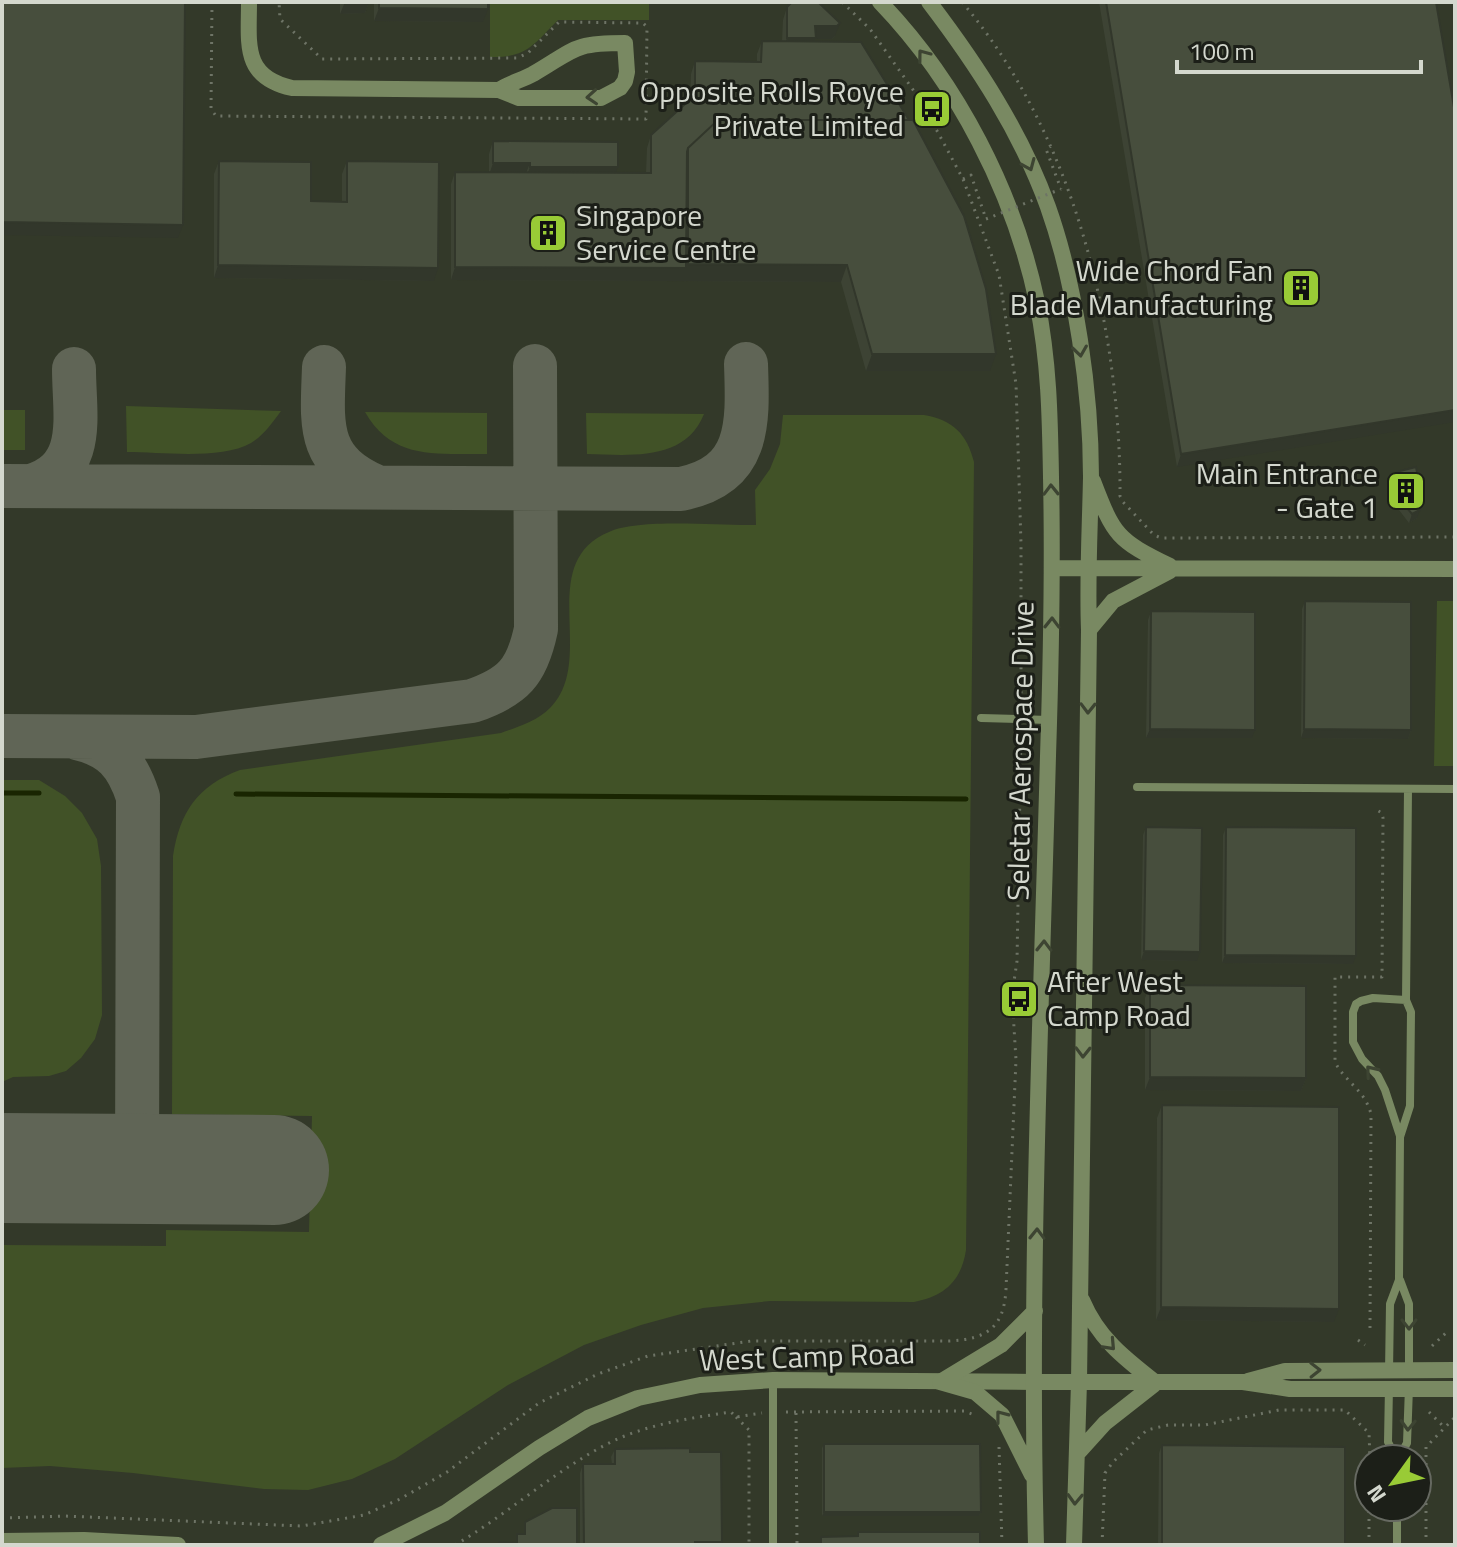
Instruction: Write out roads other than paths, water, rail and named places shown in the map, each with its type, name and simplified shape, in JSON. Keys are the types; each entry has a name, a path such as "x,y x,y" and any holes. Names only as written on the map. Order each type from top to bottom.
{"street":[{"path":"249,2 252,62 264,78 292,88 499,90 519,98 601,98 620,88 625,81 625,43 580,45 499,90"},
{"name":"Seletar Aerospace Drive","path":"880,2 925,56 962,111 1000,186 1037,300 1049,371 1053,568 1035,1311 1036,1545"},
{"path":"929,2 961,43 994,95 1048,207 1073,307 1086,395 1091,476 1087,569 1089,630 1079,1382 1074,1545"},
{"path":"1091,476 1116,533 1130,547 1175,568"},
{"path":"1053,568 1455,569"},
{"path":"1089,630 1113,601 1175,568"},
{"path":"1077,1454 1105,1423 1156,1383 1117,1353 1101,1335 1080,1295"},
{"path":"940,1382 1001,1345 1035,1311"},
{"path":"1243,1382 1285,1371 1455,1370"},
{"name":"West Camp Road","path":"381,1545 445,1513 588,1418 638,1398 700,1385 773,1380 1243,1382"},
{"path":"940,1382 975,1392 1002,1415 1034,1480"},
{"path":"1243,1382 1290,1389 1455,1389"},
{"path":"2,1541 84,1540 178,1545"}],"lane":[{"path":"981,718 1049,720"},
{"path":"1137,787 1455,789"},
{"path":"1389,1443 1390,1304 1399,1280 1400,1137 1410,1106 1411,1012 1406,1000 1408,789"},
{"path":"1400,1137 1385,1090 1353,1042 1353,1012 1356,1004 1373,998 1406,1000"},
{"path":"1399,1280 1409,1304 1407,1443"},
{"path":"773,1380 773,1545"},
{"path":"1397,1523 1397,1545"}],"waterway":[{"path":"2,793 39,793"},
{"path":"236,794 966,799"}],"place":[{"name":"Opposite Rolls Royce Private Limited","path":"932,109"},
{"name":"Singapore Service Centre","path":"548,233"},
{"name":"Wide Chord Fan Blade Manufacturing","path":"1301,288"},
{"name":"Main Entrance - Gate 1","path":"1406,491"},
{"name":"After West Camp Road","path":"1019,999"}]}
